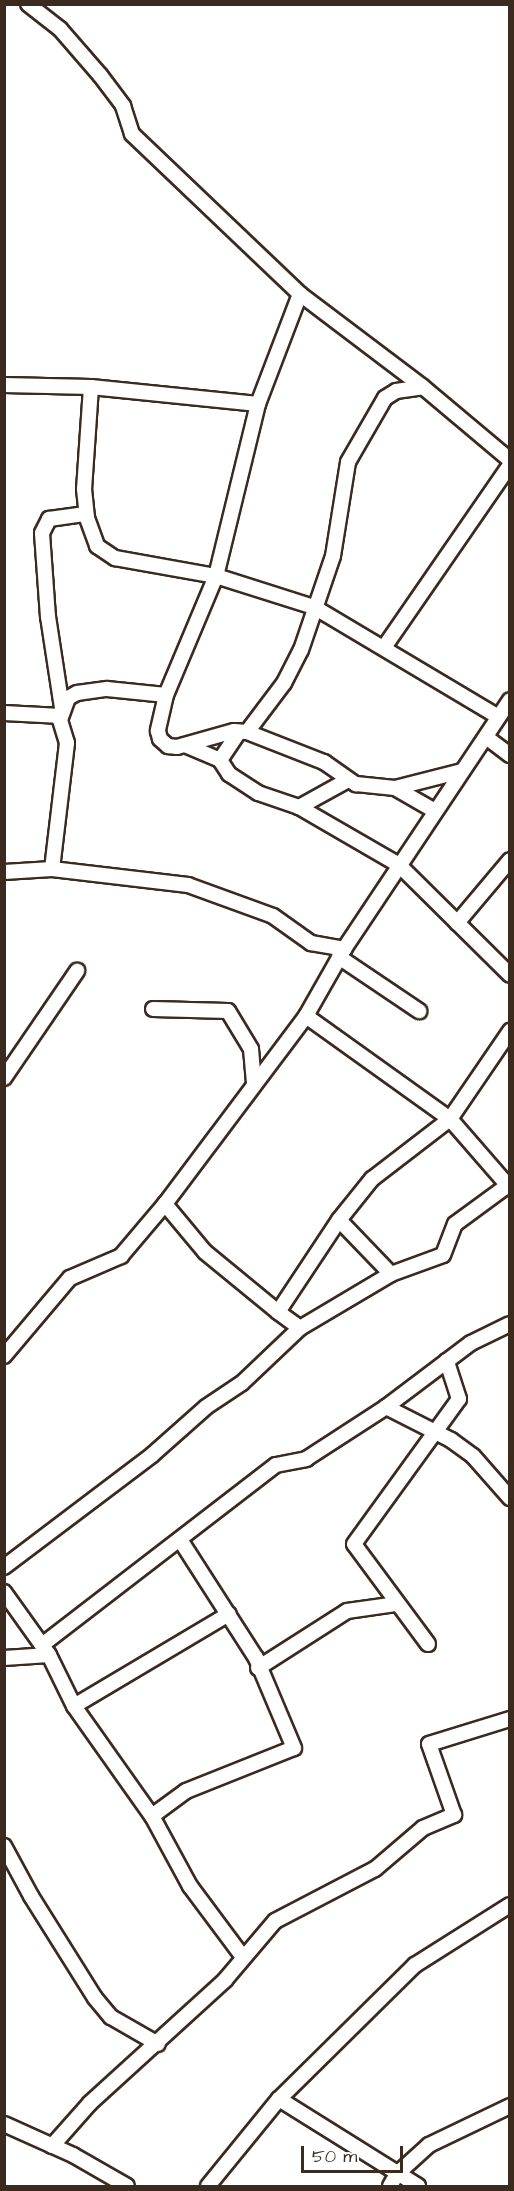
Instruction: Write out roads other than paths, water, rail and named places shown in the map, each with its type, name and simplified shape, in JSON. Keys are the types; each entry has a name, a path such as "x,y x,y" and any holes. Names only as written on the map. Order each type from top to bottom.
{"street":[{"path":"28,4 60,29 100,75 123,106 132,134 300,294 423,387 510,459"},
{"path":"300,294 258,404 216,576 166,695 158,731 160,739 168,746 185,745 244,732 324,762 348,780 395,788 435,811"},
{"path":"4,385 91,387 258,404"},
{"path":"91,387 84,489 86,514 97,546 105,554 216,576 314,607 385,646 496,716"},
{"path":"219,760 284,683 300,650 333,556 348,462 385,398 396,391 423,387"},
{"path":"385,646 510,465"},
{"path":"52,869 67,743 48,617 42,533 49,519 86,514"},
{"path":"62,712 77,693 97,690 166,695"},
{"path":"4,1356 70,1278 121,1256 165,1204 254,1082 306,1016 342,953 486,736 496,716 510,700"},
{"path":"4,713 62,712"},
{"path":"486,736 510,755"},
{"path":"185,745 219,760 229,774 258,793 299,807 399,866 510,975"},
{"path":"395,788 462,771"},
{"path":"299,807 348,780"},
{"path":"457,923 510,860"},
{"path":"4,872 52,869 188,885 273,916 311,944 342,953 419,1011"},
{"path":"4,1078 77,971"},
{"path":"153,1009 228,1011 251,1049 254,1082"},
{"path":"4,1567 152,1455 206,1407 242,1383 300,1328 391,1274 443,1254 455,1224 508,1187 450,1119 306,1016"},
{"path":"279,1312 339,1220 372,1179 450,1119 510,1031"},
{"path":"165,1204 205,1252 300,1328"},
{"path":"339,1220 391,1274"},
{"path":"4,1658 45,1650 276,1465 306,1459 386,1407 471,1343 510,1324"},
{"path":"428,1644 396,1604 354,1544 433,1431 459,1399 447,1361"},
{"path":"386,1407 433,1431 473,1456 510,1498"},
{"path":"152,1816 186,1791 294,1748 258,1668 229,1614 181,1541"},
{"path":"4,1592 45,1650 74,1706 152,1816 190,1886 243,1957"},
{"path":"258,1668 347,1611 396,1604"},
{"path":"74,1706 229,1614"},
{"path":"52,2146 90,2103 158,2044 225,1980 275,1921 292,1909 375,1869 423,1828 454,1815 429,1744 510,1719"},
{"path":"4,1846 31,1896 95,1998 111,2018 158,2044"},
{"path":"208,2187 279,2099 415,1965 510,1905"},
{"path":"279,2099 418,2187"},
{"path":"390,2187 397,2174 429,2145 510,2106"},
{"path":"4,2124 52,2146 127,2187"}]}
